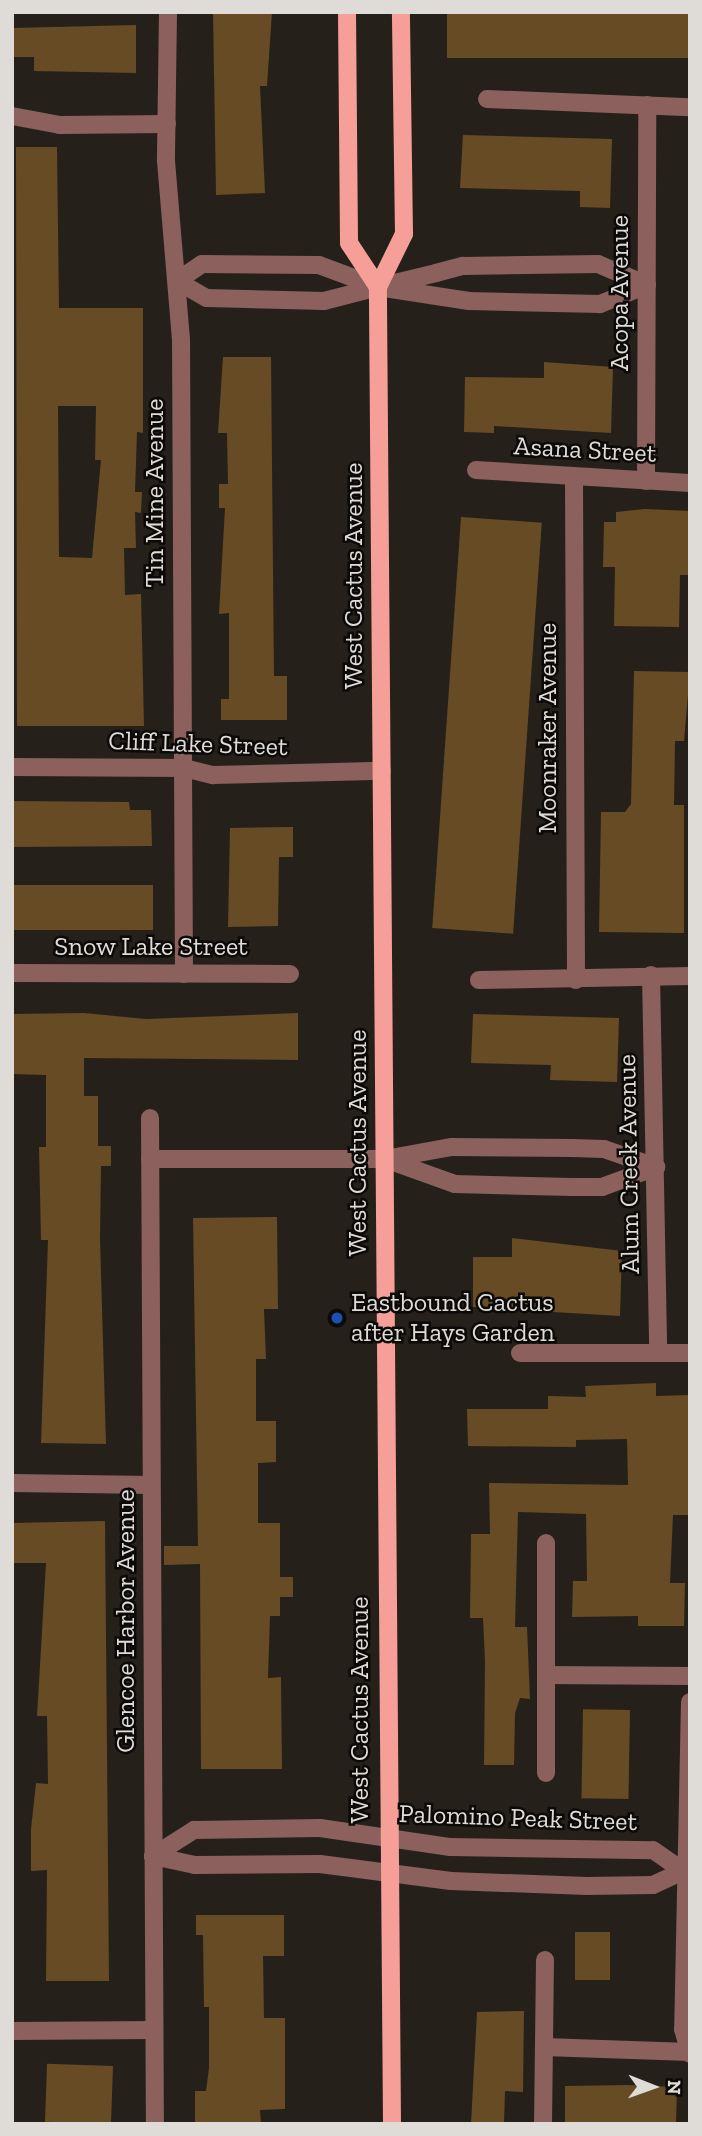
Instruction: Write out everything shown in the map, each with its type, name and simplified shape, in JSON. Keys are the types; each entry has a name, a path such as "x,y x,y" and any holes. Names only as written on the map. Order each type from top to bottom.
{"main road":[{"path":"346,12 349,243 378,287"},
{"name":"West Cactus Avenue","path":"393,2124 387,1870 378,287 404,234 401,12"}],"street":[{"name":"Tin Mine Avenue","path":"168,12 167,124 177,281 184,974"},
{"path":"487,99 690,107"},
{"name":"Acopa Avenue","path":"646,481 647,105"},
{"path":"12,116 60,125 167,124"},
{"path":"647,285 598,264 463,266 378,287 324,301 207,298 177,281 202,264 318,265 378,287 469,301 600,304 647,285"},
{"name":"Asana Street","path":"476,470 690,483"},
{"name":"Moonraker Avenue","path":"574,476 576,980"},
{"name":"Cliff Lake Street","path":"12,767 184,768 213,775 382,772"},
{"name":"Snow Lake Street","path":"12,973 290,974"},
{"name":"Alum Creek Avenue","path":"651,975 658,1353"},
{"path":"479,980 690,976"},
{"name":"Glencoe Harbor Avenue","path":"150,1118 155,2124"},
{"path":"150,1159 385,1159 452,1147 572,1148 604,1149 656,1167"},
{"path":"385,1159 455,1184 602,1187 656,1167"},
{"path":"520,1353 690,1353"},
{"path":"12,1483 152,1485"},
{"path":"546,1544 546,1773"},
{"path":"547,1675 690,1676"},
{"path":"544,2047 690,2053 683,2029 683,1871 690,1702"},
{"name":"Palomino Peak Street","path":"153,1856 194,1830 320,1828 387,1839 653,1850 683,1871"},
{"path":"153,1856 195,1865 387,1870 451,1881 587,1886 653,1885 683,1871"},
{"path":"543,2124 545,1960"},
{"path":"12,2031 154,2030"}],"building":[{"path":"213,12 272,12 267,86 260,86 265,193 216,195"},
{"path":"447,12 690,12 690,58 447,58"},
{"path":"136,25 136,73 34,71 34,57 12,57 12,28"},
{"path":"463,135 612,139 610,208 580,207 580,191 460,188"},
{"path":"16,147 57,147 59,308 143,308 143,433 137,432 135,492 142,492 141,513 135,512 136,548 124,548 125,595 141,594 144,726 17,726","holes":["58,406 96,406 95,460 101,460 92,558 59,557"]},
{"path":"223,357 271,357 274,676 287,676 287,720 221,720 221,699 229,699 229,613 219,614 225,508 219,508 219,484 228,484 227,433 218,433"},
{"path":"544,362 613,367 611,433 494,426 494,433 464,432 465,377 544,378"},
{"path":"645,509 690,511 690,575 680,575 679,627 614,626 615,567 603,567 604,522 616,522 616,512"},
{"path":"461,517 542,523 513,934 432,928"},
{"path":"634,671 690,672 684,741 675,741 674,805 684,805 684,933 599,932 601,812 625,812 631,804"},
{"path":"12,801 129,802 130,810 151,810 152,846 12,847"},
{"path":"293,827 293,857 279,857 278,926 228,927 230,828"},
{"path":"12,885 153,885 153,930 12,930"},
{"path":"84,1013 146,1019 298,1013 298,1060 84,1058 84,1096 98,1096 98,1146 111,1146 111,1166 101,1166 100,1239 106,1444 41,1443 48,1240 41,1240 39,1147 46,1147 46,1075 12,1074 12,1014"},
{"path":"473,1014 619,1018 617,1082 550,1080 551,1065 471,1063"},
{"path":"277,1217 278,1309 264,1309 266,1359 256,1359 256,1421 276,1421 276,1462 258,1463 258,1523 280,1523 280,1577 293,1577 293,1597 280,1597 280,1616 270,1616 268,1678 281,1677 282,1769 201,1769 200,1564 164,1565 164,1546 198,1546 193,1218"},
{"path":"512,1238 622,1251 620,1316 473,1307 473,1257 512,1257"},
{"path":"656,1383 656,1396 690,1395 690,1515 673,1515 670,1583 685,1583 684,1626 638,1626 638,1616 572,1617 573,1581 587,1581 586,1514 518,1512 515,1627 527,1627 530,1699 520,1698 515,1713 514,1765 484,1765 483,1618 470,1618 471,1534 490,1534 489,1483 628,1485 627,1439 576,1440 576,1447 468,1446 467,1409 548,1409 548,1396 586,1397 585,1386"},
{"path":"105,1521 109,1981 46,1981 47,1870 31,1871 31,1829 36,1783 48,1784 47,1716 37,1716 46,1563 12,1563 12,1523"},
{"path":"583,1709 630,1710 628,1799 581,1798"},
{"path":"196,1915 284,1915 284,1956 263,1956 264,2018 285,2018 285,2109 260,2110 261,2124 195,2124 195,2091 206,2091 209,2068 209,2007 204,2007 203,1935 196,1935"},
{"path":"575,1932 610,1932 610,1980 575,1980"},
{"path":"524,2011 523,2092 505,2091 504,2124 471,2124 477,2012"},
{"path":"47,2064 113,2066 111,2124 45,2122"},
{"path":"565,2086 677,2087 676,2124 565,2124"}],"place":[{"name":"Eastbound Cactus after Hays Garden","path":"337,1318"}]}
